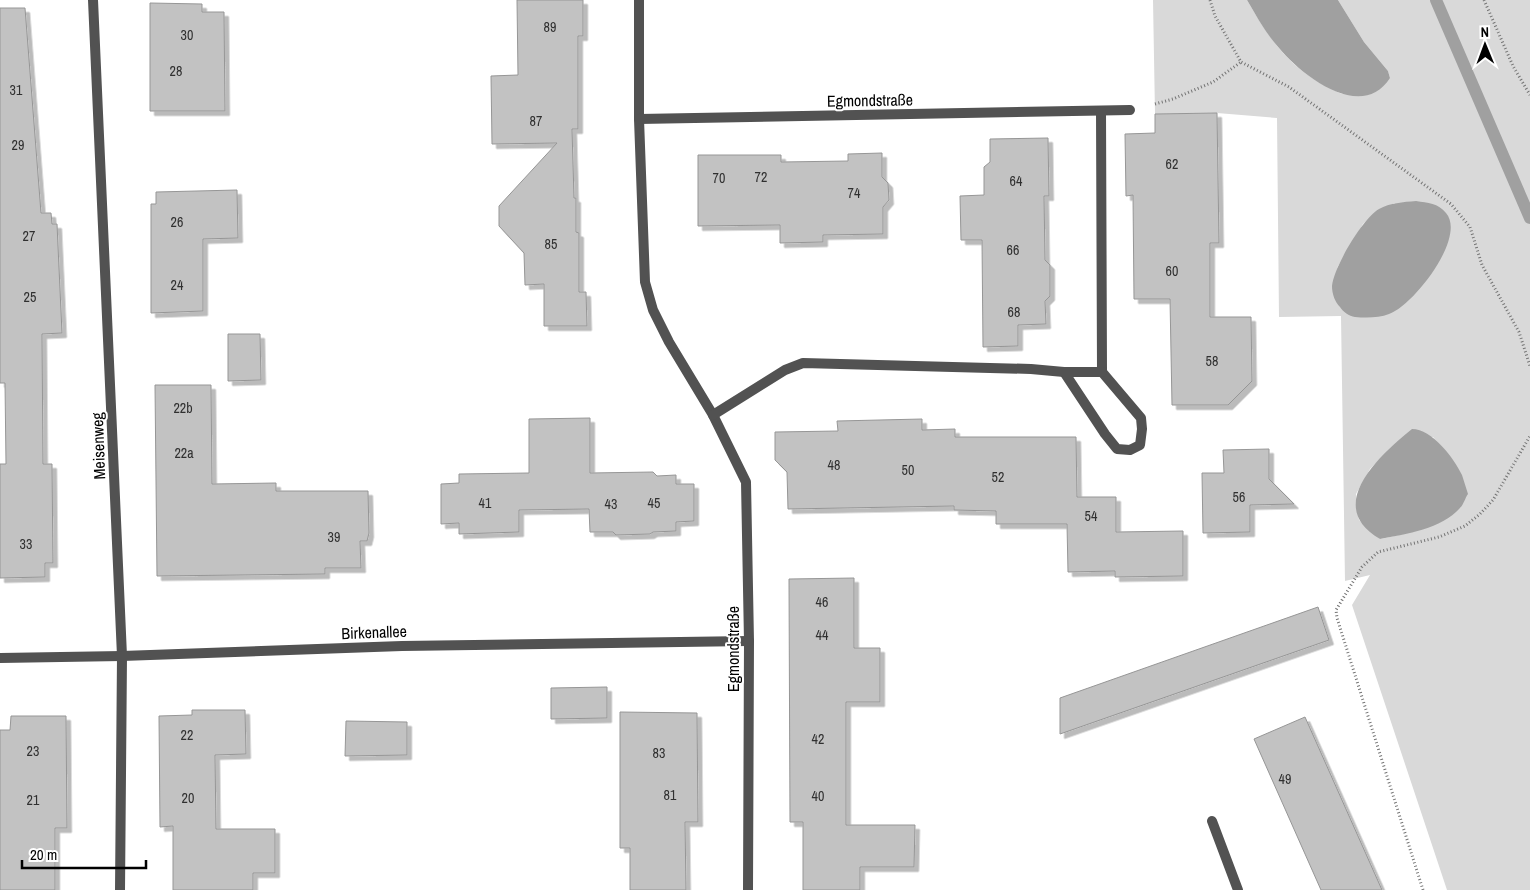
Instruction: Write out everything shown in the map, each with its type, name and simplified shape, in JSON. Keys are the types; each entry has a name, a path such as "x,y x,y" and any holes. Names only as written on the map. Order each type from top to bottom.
{"street":[{"name":"Meisenweg","path":"93,0 122,656 120,890"},
{"name":"Egmondstraße","path":"639,0 639,119 645,282 653,310 668,342 713,416 746,482 748,890"},
{"path":"1064,372 1117,449 1130,450 1140,444 1141,418 1102,372 1101,110"},
{"name":"Egmondstraße","path":"639,119 1130,110"},
{"path":"713,416 785,370 803,363 1102,372"},
{"name":"Birkenallee","path":"0,658 122,656 412,646 748,641"},
{"path":"1212,821 1238,890"}],"path":[{"path":"1210,0 1215,16 1241,62 1289,87 1451,204 1470,227 1482,265 1519,332 1530,366"},
{"path":"1484,0 1513,66 1530,96"},
{"path":"1130,110 1173,99 1213,82 1241,62"},
{"path":"1423,890 1336,610 1362,567 1378,552 1439,537 1465,526 1480,514 1493,500 1530,436"}],"shaded area":[{"path":"1153,0 1247,0 1266,31 1297,67 1325,86 1342,94 1390,78 1388,71 1364,42 1338,0 1530,0 1530,890 1447,890 1352,605 1370,575 1345,581 1341,316 1279,317 1277,118 1217,113 1155,114","holes":["1395,203 1337,268 1363,224 1378,210","1433,437 1448,454 1461,474 1461,507 1443,519 1423,528 1380,539 1359,520 1356,494 1370,469 1395,444"]},
{"path":"1247,0 1338,0 1364,42 1388,71 1390,78 1378,90 1364,96 1349,95 1333,90 1302,71 1289,59 1274,43"},
{"path":"1416,201 1440,207 1446,213 1451,224 1444,253 1434,270 1411,298 1389,314 1364,318 1346,314 1335,300 1332,286 1338,267 1350,244 1372,214 1379,209 1401,202"},
{"path":"1412,429 1420,430 1442,446 1462,475 1468,494 1463,505 1443,521 1423,530 1380,539 1364,526 1356,512 1357,497 1363,481 1373,467 1385,453"}],"building":[{"path":"517,0 583,0 583,36 578,36 578,129 572,129 576,232 579,233 579,292 586,292 587,326 544,326 544,284 525,285 524,253 499,226 499,206 557,143 492,144 491,76 518,75"},
{"path":"150,3 202,4 202,12 224,12 225,111 150,111"},
{"path":"0,8 25,8 41,213 51,213 52,224 57,224 62,333 42,334 43,464 52,464 53,563 45,563 45,577 0,578 0,464 6,464 5,383 0,383"},
{"path":"1217,113 1219,243 1210,243 1210,317 1251,317 1252,381 1228,405 1172,405 1170,299 1134,299 1133,195 1126,196 1125,134 1155,133 1155,114"},
{"path":"1048,138 1049,196 1044,196 1045,260 1050,265 1050,296 1045,301 1046,324 1018,325 1018,346 983,347 982,240 961,240 960,196 984,195 984,167 990,162 990,139"},
{"path":"882,153 882,177 888,183 889,200 883,207 883,234 823,235 823,242 780,243 780,225 698,226 698,155 781,155 781,162 848,161 848,154"},
{"path":"237,190 238,238 203,239 203,311 151,313 151,204 156,204 156,192"},
{"path":"228,334 260,334 261,380 228,381"},
{"path":"155,385 211,385 212,484 276,483 276,491 368,491 369,533 367,541 360,541 361,568 325,568 325,574 157,576"},
{"path":"590,418 590,473 653,472 657,476 676,475 676,484 694,484 694,521 676,522 676,531 616,535 613,532 590,532 589,509 519,510 519,532 459,534 459,523 441,524 441,484 459,483 459,474 529,473 529,419"},
{"path":"922,419 922,430 955,429 955,437 1076,437 1077,497 1116,497 1116,532 1183,531 1183,576 1115,577 1115,571 1068,572 1067,524 996,524 996,511 954,510 954,506 788,509 787,472 775,460 775,432 838,431 837,421"},
{"path":"1269,449 1269,479 1294,504 1250,505 1250,532 1203,533 1202,473 1224,473 1223,450"},
{"path":"854,578 854,648 880,648 880,702 846,702 846,825 915,825 914,867 860,867 860,890 803,890 803,822 790,822 789,579"},
{"path":"1318,607 1329,640 1060,734 1060,698"},
{"path":"607,687 607,718 551,719 551,688"},
{"path":"192,710 245,710 246,754 215,755 216,829 275,829 275,873 253,873 253,890 173,890 173,826 160,827 159,716 192,715"},
{"path":"620,712 697,713 698,822 685,822 686,890 630,890 630,848 620,848"},
{"path":"11,716 66,716 67,828 55,828 55,890 0,890 0,730 10,730"},
{"path":"1305,717 1382,890 1321,890 1254,739"},
{"path":"346,721 407,722 407,755 345,756"}],"waterway":[{"path":"1436,0 1530,218"}]}
